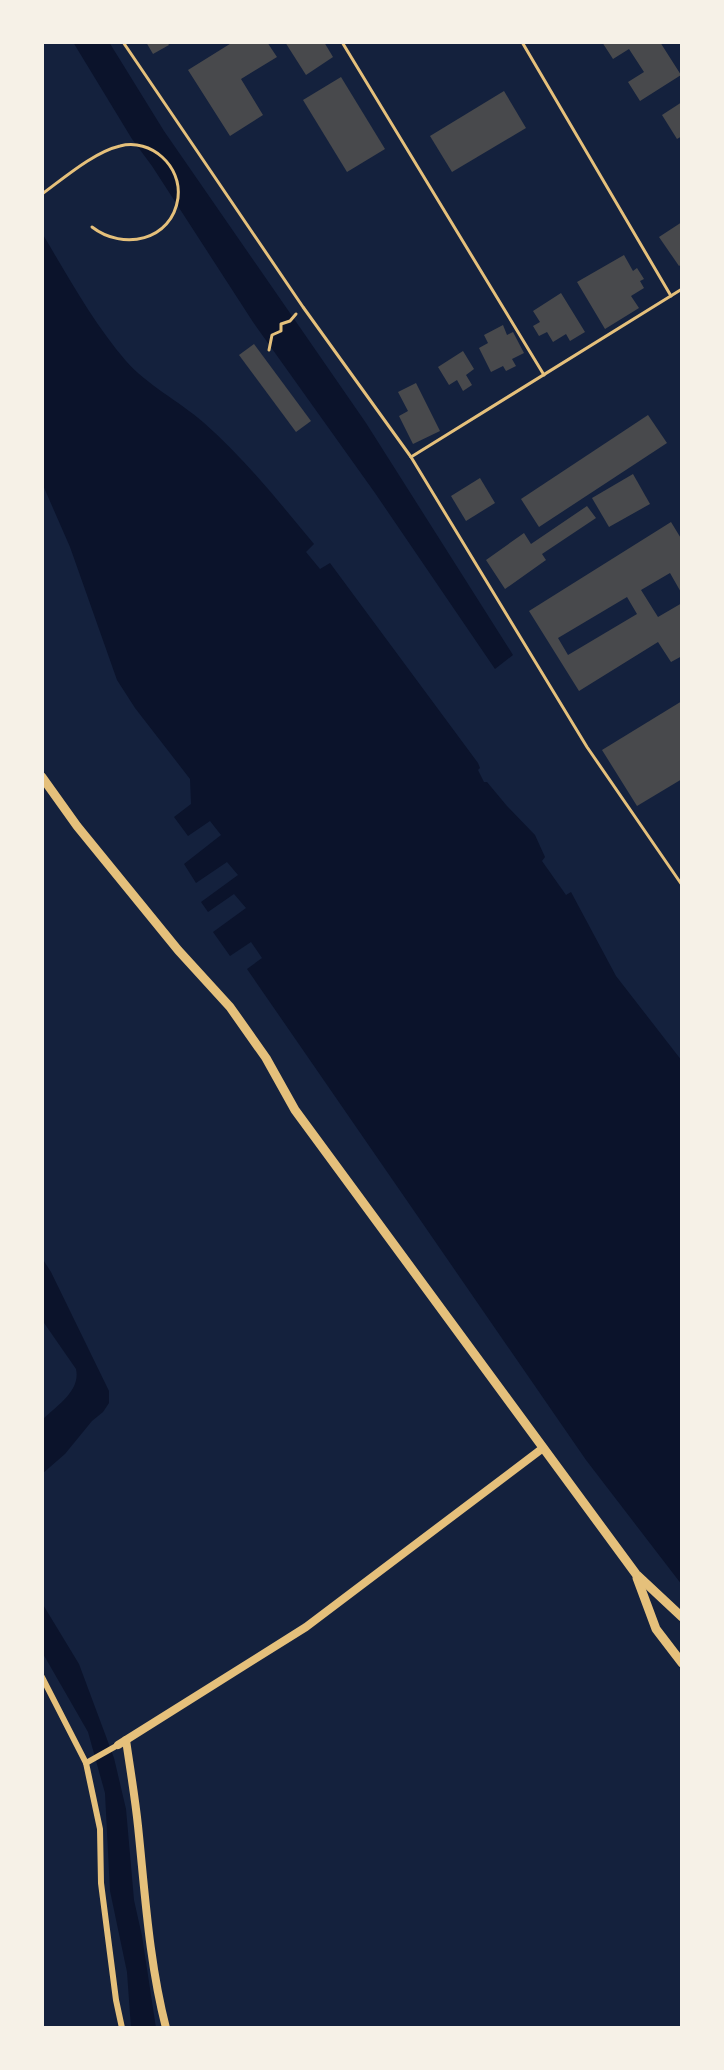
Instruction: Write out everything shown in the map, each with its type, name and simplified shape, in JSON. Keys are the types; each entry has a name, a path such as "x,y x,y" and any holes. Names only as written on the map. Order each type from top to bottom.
{"main road":[{"path":"42,777 97,851 178,950 230,1007 266,1058 295,1110 636,1574 682,1617"},
{"path":"636,1574 656,1629 682,1663"}],"street":[{"path":"86,1763 306,1627 543,1448"},
{"path":"42,1677 86,1763 100,1829 101,1883 122,2028"},
{"path":"122,1742 138,1824 146,1917 166,2028"}],"lane":[{"path":"123,42 303,307 411,457 587,747 682,885"},
{"path":"342,42 544,375"},
{"path":"522,42 671,296"},
{"path":"42,194 99,155 121,145 136,143 160,155 176,178 178,190 178,200 167,222 146,238 121,241 92,227"},
{"path":"411,457 682,289"}],"path":[{"path":"269,350 272,335 281,331 281,324 290,321 296,314"}],"water":[{"path":"73,42 109,42 164,131 366,423 513,655 495,669 253,322 132,139"},
{"path":"42,233 92,315 126,361 218,436 314,544 306,552 320,569 330,563 478,763 484,782 535,835 545,857 542,861 566,895 571,892 616,976 682,1061 682,1585 586,1460 247,969 262,958 251,942 230,956 213,932 246,908 234,894 208,912 201,902 238,875 227,862 196,883 184,864 221,835 210,821 188,836 174,817 191,804 190,779 117,680 70,547 42,483"},
{"path":"42,1258 109,1391 109,1403 65,1454 42,1474 42,1420 66,1398 77,1377 76,1369 42,1320"},
{"path":"42,1603 79,1664 114,1758 126,1809 134,1900 156,2028 131,2028 127,1972 110,1891 105,1793 88,1732 42,1652"}],"building":[{"path":"146,42 167,42 169,45 153,54"},
{"path":"233,42 267,42 277,57 241,79 263,115 230,136 188,70"},
{"path":"285,42 324,42 333,57 306,75"},
{"path":"602,42 660,42 681,75 640,101 628,82 644,72 629,49 613,59"},
{"path":"341,77 385,149 347,172 303,100"},
{"path":"504,91 526,128 452,172 430,136"},
{"path":"682,102 682,136 677,139 662,115"},
{"path":"682,222 682,264 679,266 659,237"},
{"path":"624,255 633,271 637,268 644,279 640,281 644,288 631,296 639,308 605,329 577,282"},
{"path":"561,293 585,332 570,341 566,334 553,342 547,332 539,336 533,326 540,322 533,311"},
{"path":"503,325 507,335 513,332 524,353 512,359 516,366 506,371 503,366 491,372 479,348 488,343 484,335"},
{"path":"254,344 311,421 296,432 239,355"},
{"path":"463,351 474,369 466,375 472,385 463,391 457,380 449,385 438,367"},
{"path":"416,383 440,431 413,444 399,416 408,411 398,392"},
{"path":"648,415 667,443 539,527 521,499"},
{"path":"633,474 650,504 609,527 592,498"},
{"path":"480,478 495,503 466,521 451,496"},
{"path":"587,506 596,518 542,554 546,560 505,589 486,560 524,533 531,544"},
{"path":"671,522 682,540 682,594 670,573 641,590 658,617 682,603 682,656 671,662 658,642 579,691 529,611","holes":["627,597 637,614 568,655 558,638"]},
{"path":"682,701 682,779 637,806 602,750"}]}
